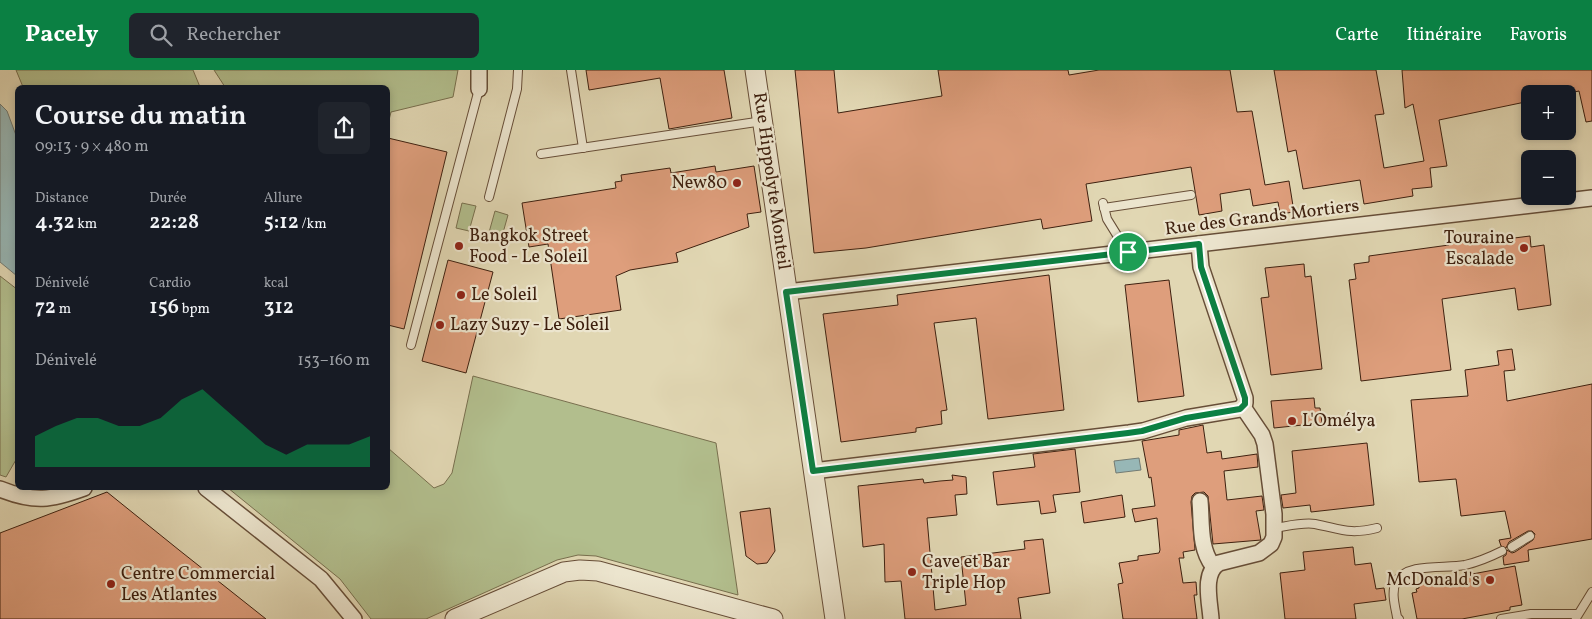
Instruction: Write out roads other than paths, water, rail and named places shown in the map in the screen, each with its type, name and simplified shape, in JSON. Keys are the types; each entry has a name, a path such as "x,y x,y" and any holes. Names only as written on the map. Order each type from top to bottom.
{"street":[{"path":"479,89 480,70"},
{"name":"Rue Hippolyte Monteil","path":"755,70 835,619"},
{"name":"Rue des Grands Mortiers","path":"786,292 1592,198"},
{"path":"1199,244 1201,267 1244,393 1245,404 1243,407"},
{"path":"813,471 1142,431 1186,418 1229,412 1243,407"},
{"path":"1211,619 1209,578 1213,566 1252,556 1265,550 1271,544 1274,537 1275,528 1265,444 1262,435 1243,407"},
{"path":"0,489 21,496 46,499 57,498 79,490"},
{"path":"209,490 321,579 345,614 354,619"},
{"path":"1200,501 1203,544 1207,558 1213,566"},
{"path":"455,619 564,572 580,570 598,571 772,619"}],"lane":[{"path":"489,197 517,89 518,70"},
{"path":"571,70 583,148"},
{"path":"412,345 479,89"},
{"path":"541,154 762,121"},
{"path":"1128,252 1107,219 1103,205 1191,195"},
{"path":"1275,528 1313,524 1342,531 1360,532 1377,528"},
{"path":"1512,547 1530,536"},
{"path":"1399,619 1393,597 1396,583 1404,572 1464,565 1502,551"},
{"path":"1502,619 1531,614 1576,617 1592,592"}],"water":[{"path":"0,104 7,111 15,133 15,274 0,262"},
{"path":"1139,458 1141,470 1116,473 1114,461"}],"place":[{"name":"New80","path":"737,183"},
{"name":"Bangkok Street Food - Le Soleil","path":"459,246"},
{"name":"Touraine Escalade","path":"1524,248"},
{"name":"Le Soleil","path":"461,295"},
{"name":"Lazy Suzy - Le Soleil","path":"440,325"},
{"name":"L'Omélya","path":"1292,421"},
{"name":"Cave et Bar Triple Hop","path":"912,572"},
{"name":"McDonald's","path":"1490,580"},
{"name":"Centre Commercial Les Atlantes","path":"111,584"}]}
